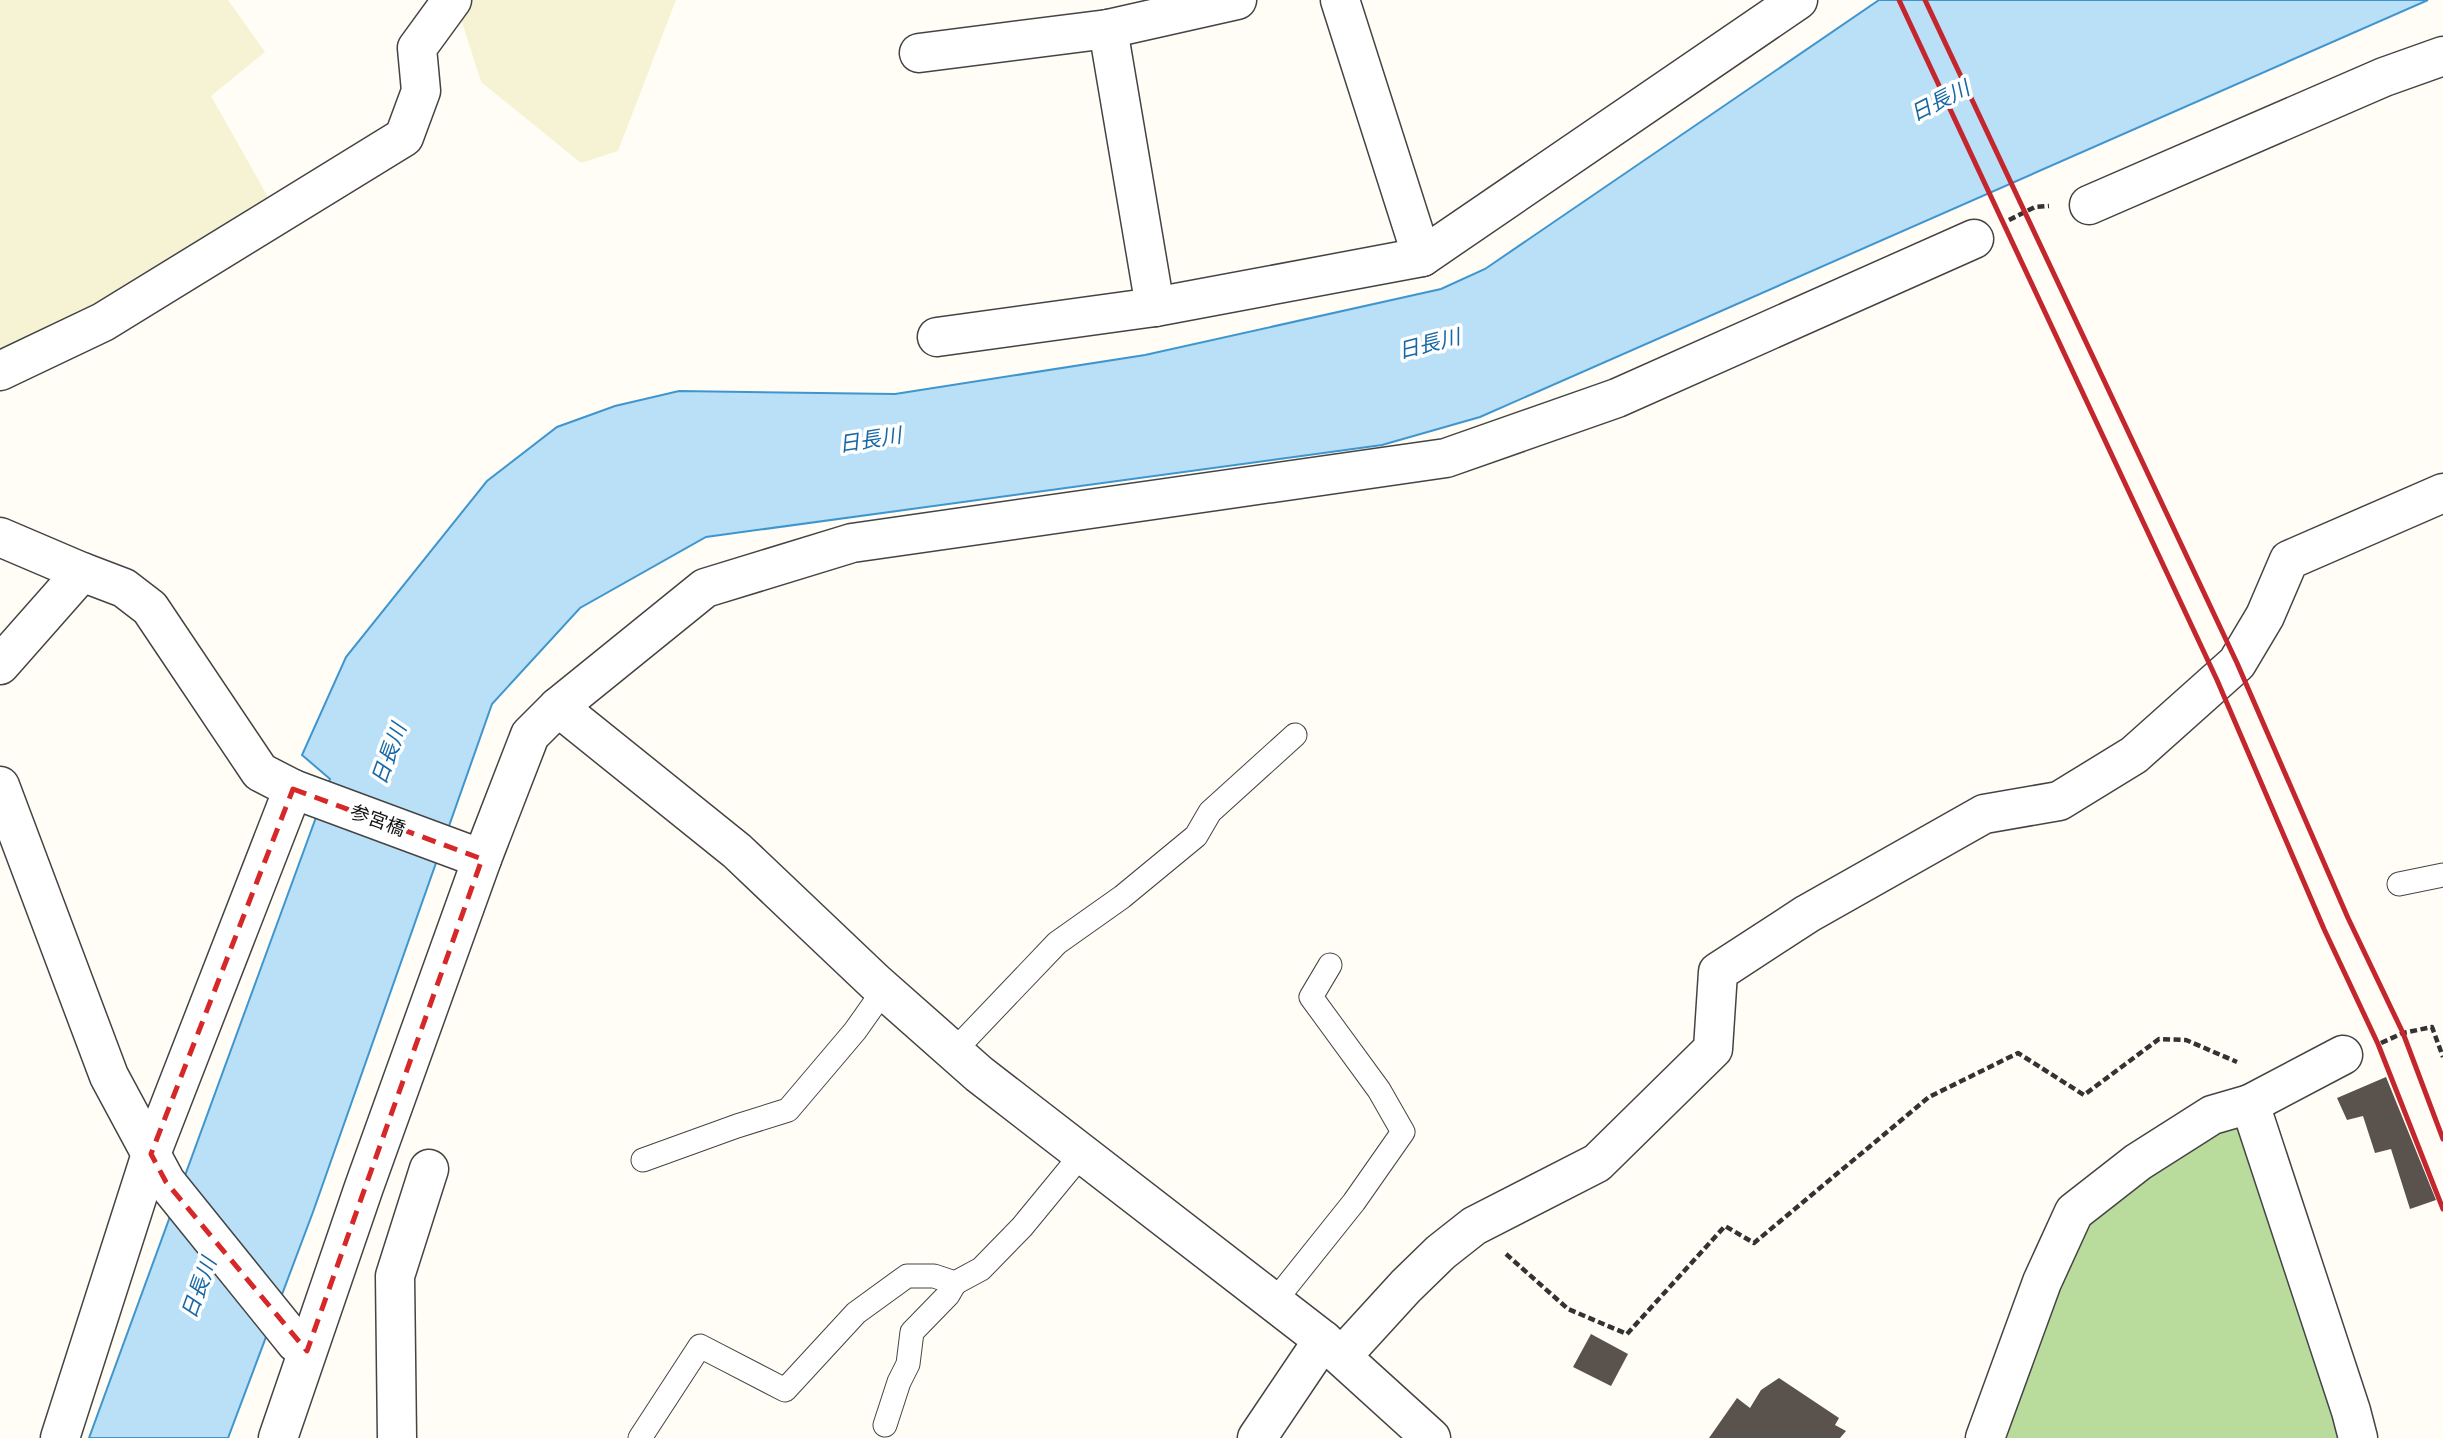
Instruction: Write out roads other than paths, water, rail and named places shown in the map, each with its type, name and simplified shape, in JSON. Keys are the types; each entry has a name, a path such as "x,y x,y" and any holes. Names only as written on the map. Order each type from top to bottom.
{"street":[{"path":"0,371 103,323 404,137 421,91 417,48 452,0"},
{"path":"919,53 1108,29 1237,0"},
{"path":"1340,0 1422,257"},
{"path":"937,337 1155,307 1422,257 1798,0"},
{"path":"1108,29 1155,307"},
{"path":"2089,205 2384,77 2443,56"},
{"path":"278,1438 302,1347 364,1186 472,855 530,735 558,707 705,588 852,543 1446,458 1617,398 1974,239"},
{"path":"1256,1438 1333,1348 1406,1286 1441,1252 1474,1226 1597,1163 1713,1049 1718,972 1807,914 1984,814 2059,801 2134,755 2237,663 2265,616 2289,559 2443,493"},
{"name":"参宮橋","path":"0,537 124,588 150,608 260,772 293,789 472,855"},
{"path":"0,665 82,572"},
{"path":"558,707 737,851 884,990 979,1074 1333,1348 1431,1438"},
{"path":"0,786 110,1076 158,1168 302,1347"},
{"path":"60,1438 293,789"},
{"path":"1985,1438 2042,1282 2074,1212 2138,1162 2212,1115 2250,1104 2343,1055"},
{"path":"2250,1104 2358,1438"},
{"path":"397,1438 395,1276 429,1169"}],"lane":[{"path":"954,1051 1057,943 1122,897 1196,836 1210,812 1295,735"},
{"path":"2399,884 2443,875"},
{"path":"1274,1302 1354,1202 1403,1132 1379,1090 1311,997 1330,965"},
{"path":"643,1160 737,1125 788,1110 855,1031 884,990"},
{"path":"885,1424 908,1364 912,1332 948,1295 955,1283 981,1269 1022,1227 1082,1154"},
{"path":"640,1438 700,1346 785,1390 856,1313 907,1276 934,1276 955,1283"}],"water":[{"name":"日長川","path":"1879,0 2428,0 1480,417 1382,445 706,537 580,608 492,704 313,1212 228,1438 89,1438 330,779 302,755 346,657 487,481 557,427 615,406 679,391 895,394 1145,355 1441,289 1485,269"}],"railway":[{"path":"1899,0 2217,680 2324,929 2378,1044 2443,1209"},
{"path":"1925,0 2237,663 2348,918 2403,1033 2443,1139"}]}
